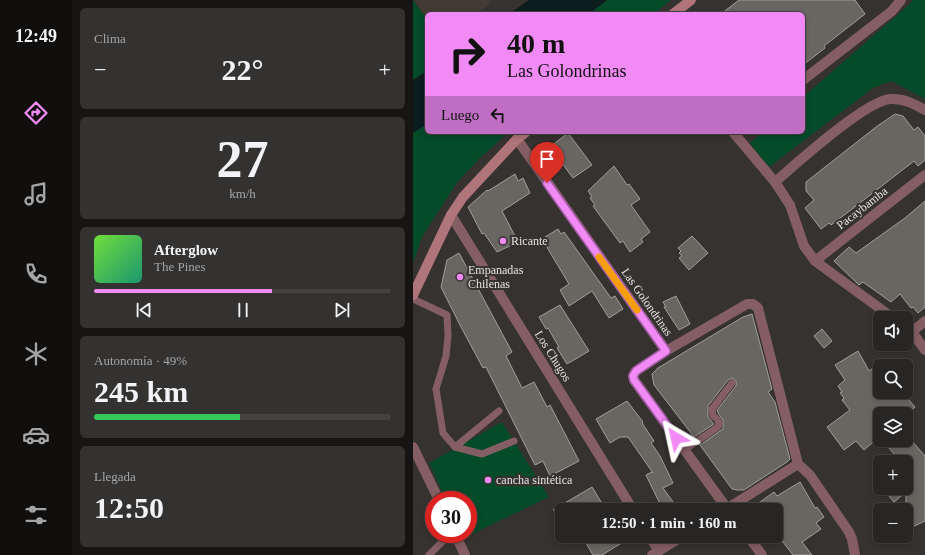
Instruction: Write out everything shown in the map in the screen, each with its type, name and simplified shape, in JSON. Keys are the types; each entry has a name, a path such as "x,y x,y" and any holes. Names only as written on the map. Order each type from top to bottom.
{"main road":[{"path":"676,12 691,0"},
{"path":"413,295 451,215 463,197 523,134"}],"street":[{"path":"805,78 892,12 901,0"},
{"path":"775,182 848,122 878,102 889,99 900,99 925,110"},
{"path":"736,134 775,182 790,205 804,246 815,261 883,311"},
{"name":"Las Golondrinas","path":"517,139 666,351 636,371 633,376 634,380 721,503"},
{"name":"Pacaybamba","path":"815,261 925,175"},
{"name":"Los Chugos","path":"451,215 629,503"},
{"path":"666,351 747,304 753,304 758,308 798,464 810,475 849,532 855,555"},
{"path":"913,328 925,321"},
{"path":"913,335 925,350"},
{"path":"413,447 435,491"},
{"path":"737,503 798,464"},
{"path":"459,543 465,555"},
{"path":"651,543 655,553 671,543"},
{"path":"753,543 762,555"}],"lane":[{"path":"413,299 447,315 448,336 446,356 436,389 443,433 455,447 482,454 514,441"},
{"path":"684,450 718,427 719,423 713,416 712,409 732,383"},
{"path":"455,447 499,411"},
{"path":"429,555 441,543"}],"shaded area":[{"path":"414,0 493,0 480,12 425,12 425,16"},
{"path":"529,0 607,0 592,12 512,12"},
{"path":"425,72 425,125 413,133 413,80"}],"green space":[{"path":"413,0 425,16 425,72 413,80"},
{"path":"607,0 671,0 656,12 592,12"},
{"path":"912,0 925,0 925,99 891,81 873,88 769,167 750,143 761,134 805,134 805,95 911,3"},
{"path":"425,125 425,134 507,134 481,157 458,181 422,237 413,263 413,133"},
{"name":"cancha sintética","path":"502,422 549,497 477,532 477,491 442,491 429,463"}],"building":[{"path":"739,0 855,0 865,14 824,46 825,48 805,63 805,12 724,12"},
{"path":"895,114 903,116 914,130 918,127 925,136 925,160 918,166 914,161 831,225 829,223 821,229 805,208 814,200 806,191 806,182 876,127"},
{"path":"569,134 592,165 573,178 550,147"},
{"path":"614,166 627,185 629,184 640,199 631,205 650,232 641,239 643,242 630,252 623,241 620,243 593,206 595,205 590,198 592,197 588,191"},
{"path":"515,174 518,181 523,178 530,193 502,211 518,242 497,252 484,233 482,234 468,207 487,190 488,191"},
{"path":"925,201 925,307 918,313 913,307 911,308 900,294 891,302 863,282 859,285 834,261 849,247 856,253 905,218"},
{"path":"558,229 561,234 564,232 611,298 615,296 623,309 609,318 592,291 569,306 560,290 569,284 542,239"},
{"path":"692,236 708,253 689,270 679,258 682,256 679,253 681,251 678,248"},
{"path":"459,253 512,352 506,356 522,388 534,382 547,407 550,405 579,461 550,476 543,461 535,465 486,367 483,368 441,287 447,260"},
{"path":"676,296 690,324 679,330 664,307 666,307 663,302"},
{"path":"560,305 589,351 567,364 557,348 559,347 548,328 546,329 539,317"},
{"path":"752,314 772,389 768,392 775,402 790,459 744,490 737,490 732,489 700,445 723,429 723,420 717,410 736,386 736,381 732,378 728,380 708,406 708,417 714,424 694,437 654,385 652,374 658,368 743,317"},
{"path":"822,329 832,341 824,348 814,336"},
{"path":"858,351 869,371 873,368 873,399 908,399 915,407 913,409 913,407 873,407 873,442 864,450 856,441 844,450 827,427 850,410 842,400 844,398 840,393 842,392 838,386 845,380 835,365"},
{"path":"627,401 643,422 642,423 654,441 651,443 660,456 673,483 663,488 674,503 660,503 646,475 652,472 653,473 628,437 620,437 610,443 596,419"},
{"path":"913,442 925,456 925,521 913,527 913,503 906,503 906,495 913,495 913,455 895,455 888,447 913,447"},
{"path":"800,482 815,508 817,507 824,517 816,523 821,529 802,542 812,555 793,555 783,542 783,503 759,503 774,492 777,496"},
{"path":"592,487 602,503 565,503"},
{"path":"888,495 902,495 894,502"},
{"path":"586,543 622,543 602,555 593,555"}],"slow traffic":[{"path":"599,257 637,310"}],"place":[{"name":"Ricante","path":"503,241"},
{"name":"Empanadas Chilenas","path":"460,277"},
{"name":"cancha sintética","path":"488,480"}],"route":[{"path":"547,183 666,351 636,371 633,376 634,380 676,438"}]}
